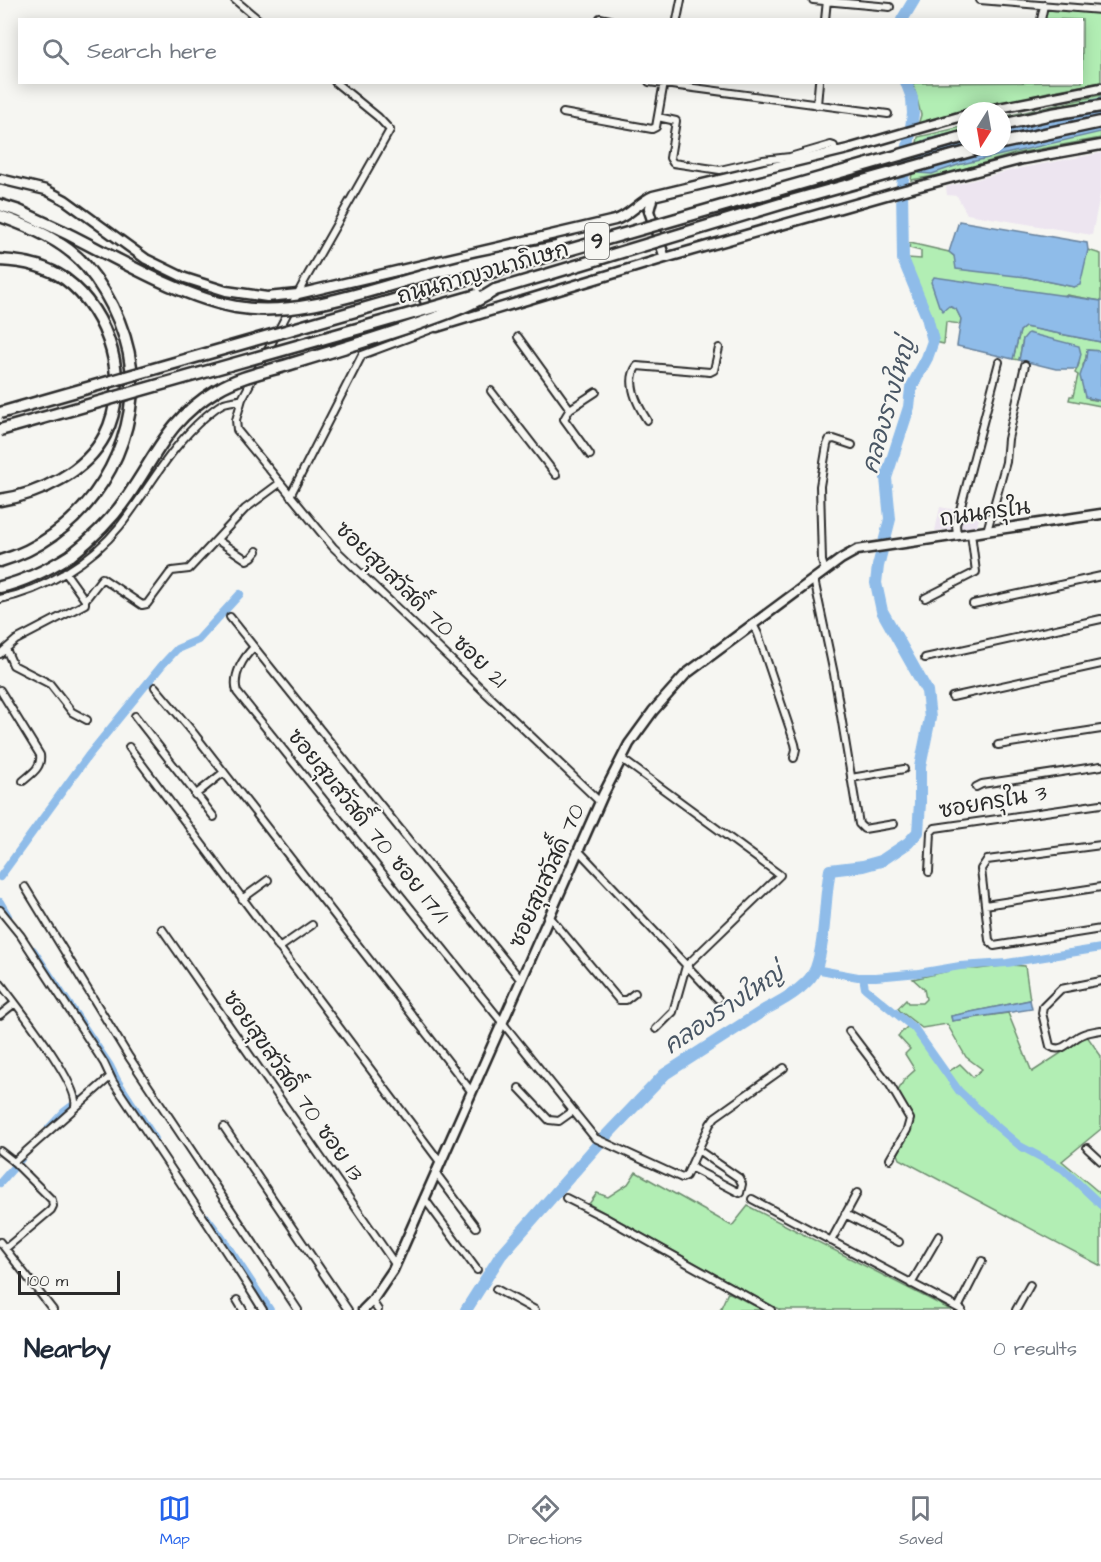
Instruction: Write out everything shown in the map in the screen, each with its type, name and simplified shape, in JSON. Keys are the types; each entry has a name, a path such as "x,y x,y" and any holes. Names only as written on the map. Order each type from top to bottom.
{"highway":[{"path":"1011,124 1101,106"},
{"path":"1011,141 1101,122"},
{"name":"ถนนกาญจนาภิเษก","path":"0,413 957,139"},
{"name":"ถนนกาญจนาภิเษก","path":"0,430 495,291 784,203 957,155"},
{"path":"0,205 19,211 174,286 206,299 236,307 269,310 321,303 445,270 623,234"},
{"path":"0,216 59,243 85,266 106,296 120,323 129,357 132,381 127,425 117,453 105,478 87,505 52,537 0,561"},
{"path":"0,260 39,266 63,278 81,293 107,336 117,385 114,413 105,436 89,457 51,484 0,500"},
{"path":"0,586 31,577 71,555 86,543 127,497 173,425 203,399 221,388 242,379 369,341 456,311 495,291"}],"main road":[{"path":"1011,105 1101,87"},
{"path":"0,179 46,190 56,195 90,216 114,237 146,259 186,278 226,291 267,297 298,294 620,219 653,196 720,174 835,152 957,118"},
{"path":"410,267 437,327 665,258 897,192 1023,159 1101,145"},
{"path":"653,196 649,211 665,258"},
{"name":"ถนนครุใน","path":"874,547 1101,514"},
{"name":"ซอยสุขสวัสดิ์ 70","path":"363,1310 372,1301 395,1264 578,850 629,744 653,711 686,674 825,571 857,550 874,547"}],"street":[{"path":"235,0 257,18"},
{"path":"677,18 681,0"},
{"path":"813,0 890,7"},
{"path":"980,0 1101,10"},
{"path":"825,18 826,1"},
{"path":"1041,18 1044,5"},
{"path":"0,599 23,592 65,572 100,549 121,525 189,431 216,408 242,399 390,130 378,117 337,84"},
{"path":"563,113 651,129 656,127 664,84 888,114"},
{"path":"817,105 819,84"},
{"path":"658,117 676,121 670,162 720,174"},
{"path":"290,496 362,355 437,327"},
{"path":"519,337 570,409"},
{"path":"646,420 632,386 632,372 637,366 710,372 714,369 719,348"},
{"path":"957,535 956,525 999,362"},
{"path":"987,531 1006,462 1008,439 1026,365"},
{"path":"491,391 556,475"},
{"path":"590,455 565,423 565,414 596,392"},
{"name":"ซอยสุขสวัสดิ์ 70 ซอย 21","path":"242,399 236,420 238,432 333,547 600,802"},
{"path":"825,571 822,561 820,486 827,445 830,440 834,439 852,445"},
{"path":"87,720 72,712 50,684 13,664 3,652 16,640 85,604 85,600 100,580 105,578 142,605 147,604 172,570 189,569 245,509 280,483"},
{"path":"925,598 976,572 971,533"},
{"path":"217,540 247,560 256,551"},
{"path":"65,572 85,600"},
{"path":"974,604 1101,576"},
{"path":"814,579 830,655 860,827 864,829 894,824"},
{"path":"230,617 520,979"},
{"path":"925,658 1101,619"},
{"path":"753,624 759,634 795,744 794,758"},
{"name":"ซอยสุขสวัสดิ์ 70 ซอย 17/1","path":"254,646 244,658 239,669 237,692 595,1138 675,1176 682,1178 686,1176 690,1167"},
{"path":"952,697 1101,664"},
{"path":"155,687 224,772 471,1091"},
{"path":"0,690 40,755 39,766 23,782"},
{"path":"135,716 214,818"},
{"path":"998,745 1101,729"},
{"path":"129,747 440,1162"},
{"path":"622,759 780,875 686,966 673,1012 656,1029"},
{"path":"976,787 982,784 1101,766"},
{"path":"851,778 904,769"},
{"path":"195,795 224,772"},
{"name":"ซอยครุใน 3","path":"928,872 932,832 935,828 1101,804"},
{"path":"1101,845 987,860 981,868 989,940 994,946 1101,929"},
{"path":"578,850 718,999"},
{"path":"242,899 268,880"},
{"path":"24,887 129,1057 298,1310"},
{"path":"985,905 1101,887"},
{"path":"0,909 21,936 95,1048 110,1077 228,1253 263,1310"},
{"path":"549,916 619,1000 626,1000 635,993"},
{"path":"279,948 312,925"},
{"name":"ซอยสุขสวัสดิ์ 70 ซอย 13","path":"162,929 395,1264"},
{"path":"1101,981 1061,989 1043,1007 1042,1013 1050,1046 1054,1049 1060,1049 1085,1033 1101,1030"},
{"path":"0,983 55,1059 74,1096 75,1106"},
{"path":"0,1015 15,1002"},
{"path":"849,1031 890,1085 910,1119 907,1130 890,1159"},
{"path":"698,1150 739,1178 742,1184 740,1193 690,1167 710,1124 716,1117 784,1068"},
{"path":"14,1162 110,1077"},
{"path":"519,1088 549,1120 559,1121 573,1111"},
{"path":"224,1127 348,1310"},
{"path":"1087,1148 1101,1161"},
{"path":"0,1151 52,1200 53,1206 6,1248"},
{"path":"435,1172 476,1227"},
{"path":"831,1241 857,1193"},
{"path":"424,1198 477,1270"},
{"path":"566,1198 771,1310"},
{"path":"752,1199 960,1309 982,1261"},
{"path":"845,1214 899,1242"},
{"path":"911,1284 939,1236"},
{"path":"0,1242 52,1310"},
{"path":"1016,1310 1030,1285"},
{"path":"496,1289 535,1310"},
{"path":"237,1300 243,1310"},
{"path":"372,1301 378,1310"}],"shaded area":[{"path":"1101,153 1101,190 1092,235 967,214 957,196 947,195 946,187 1021,168"},
{"path":"959,504 982,509 977,526 935,531 940,507 957,510"}],"green space":[{"path":"1047,10 1101,13 1101,82 1009,102 957,102 957,115 918,125 921,115 913,84 1083,84 1083,18 1044,18"},
{"path":"1101,95 1101,138 1011,155 1011,115"},
{"path":"957,128 957,156 1008,156 946,174 911,180 918,137"},
{"path":"910,243 949,252 954,256 1026,277 1074,287 1088,250 1101,254 1101,301 1067,295 949,306 956,309 961,319 960,324 946,322 944,344 935,342 908,258 921,259 921,251 909,248"},
{"path":"1025,327 1101,342 1101,351 1087,350 1083,365 1089,399 1101,401 1101,406 1069,400 1070,396 1073,396 1078,375 1075,373 1079,364 1023,339 1019,360 1013,359 1020,331"},
{"path":"1010,965 1025,966 1030,1000 951,1016 952,1021 1008,1013 1032,1072 1087,1036 1101,1056 1101,1129 1062,1161 1101,1194 1101,1266 900,1159 898,1154 910,1122 898,1091 904,1080 915,1070 905,1054 910,1049 898,1036 910,1024 922,1035 948,1072 960,1064 973,1077 982,1069 966,1057 947,1024 922,1028 900,1011 898,1008 906,1000 908,1003 922,1003 926,999 924,989 913,979 962,968 978,969"},
{"path":"636,1172 732,1226 748,1206 951,1310 780,1310 589,1204 597,1193 608,1197 628,1184"},
{"path":"728,1292 763,1310 720,1310"}],"water":[{"path":"1101,98 1101,132 1011,153 1011,119"},
{"path":"957,132 957,156 997,156 932,174 919,173 917,158 919,143"},
{"path":"959,221 1087,243 1088,250 1080,285 1074,287 1026,277 956,269 954,256 949,252"},
{"path":"934,277 1101,301 1101,342 1025,327 1020,331 1013,359 957,346 961,319 956,309 949,306 943,311 939,306 931,282"},
{"path":"1028,333 1079,346 1081,354 1077,369 1056,369 1019,360 1023,339"},
{"path":"1087,350 1101,351 1101,401 1085,397 1080,376"},
{"path":"1030,1000 1032,1009 952,1021 951,1016"}],"waterway":[{"name":"คลองรางใหญ่","path":"903,18 914,0"},
{"name":"คลองรางใหญ่","path":"466,1310 501,1255 602,1140 665,1074 787,997 813,974 819,957 830,870 881,861 908,843 918,832 920,767 930,718 927,691 882,611 876,583 890,519 886,478 909,407 911,388 933,341 927,317 903,259 902,186 913,114 912,98 907,84"},
{"path":"0,877 88,756 163,664 177,649 198,640 240,594"},
{"path":"0,902 8,916"},
{"path":"815,969 858,977 876,977 960,966 1007,963 1101,948"},
{"path":"33,950 155,1139"},
{"path":"863,977 865,988 915,1029 959,1091 1020,1146 1063,1169 1101,1205"},
{"path":"49,1128 64,1112 80,1100"},
{"path":"0,1183 21,1159"},
{"path":"206,1217 270,1310"}]}
